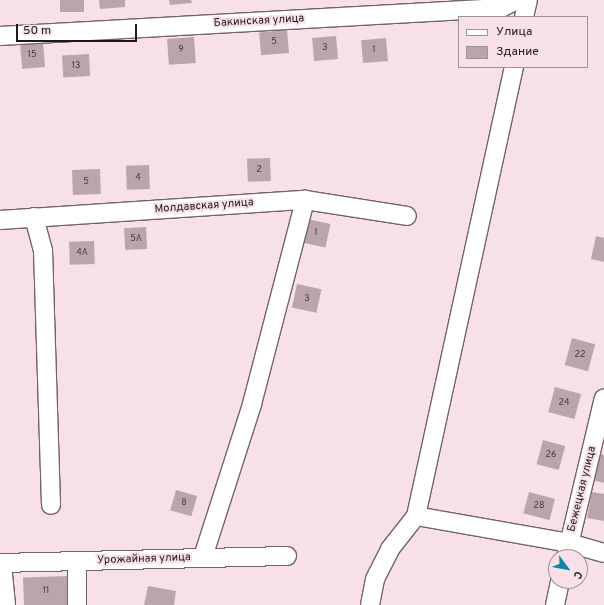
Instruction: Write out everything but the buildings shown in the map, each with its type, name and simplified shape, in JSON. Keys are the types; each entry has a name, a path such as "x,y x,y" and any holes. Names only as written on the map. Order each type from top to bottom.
{"street":[{"name":"Бакинская улица","path":"0,36 501,8 517,0"},
{"path":"524,16 528,0"},
{"path":"370,605 375,579 390,549 416,516 514,68"},
{"path":"203,557 252,404 304,200"},
{"name":"Молдавская улица","path":"0,220 304,200 407,216"},
{"path":"34,217 44,250 51,505"},
{"name":"Бежецкая улица","path":"567,549 604,398"},
{"path":"416,516 563,549"},
{"path":"588,552 604,553"},
{"name":"Урожайная улица","path":"1,564 203,557 287,556"},
{"path":"77,561 77,605"},
{"path":"1,564 6,605"},
{"path":"555,605 558,589"}]}
